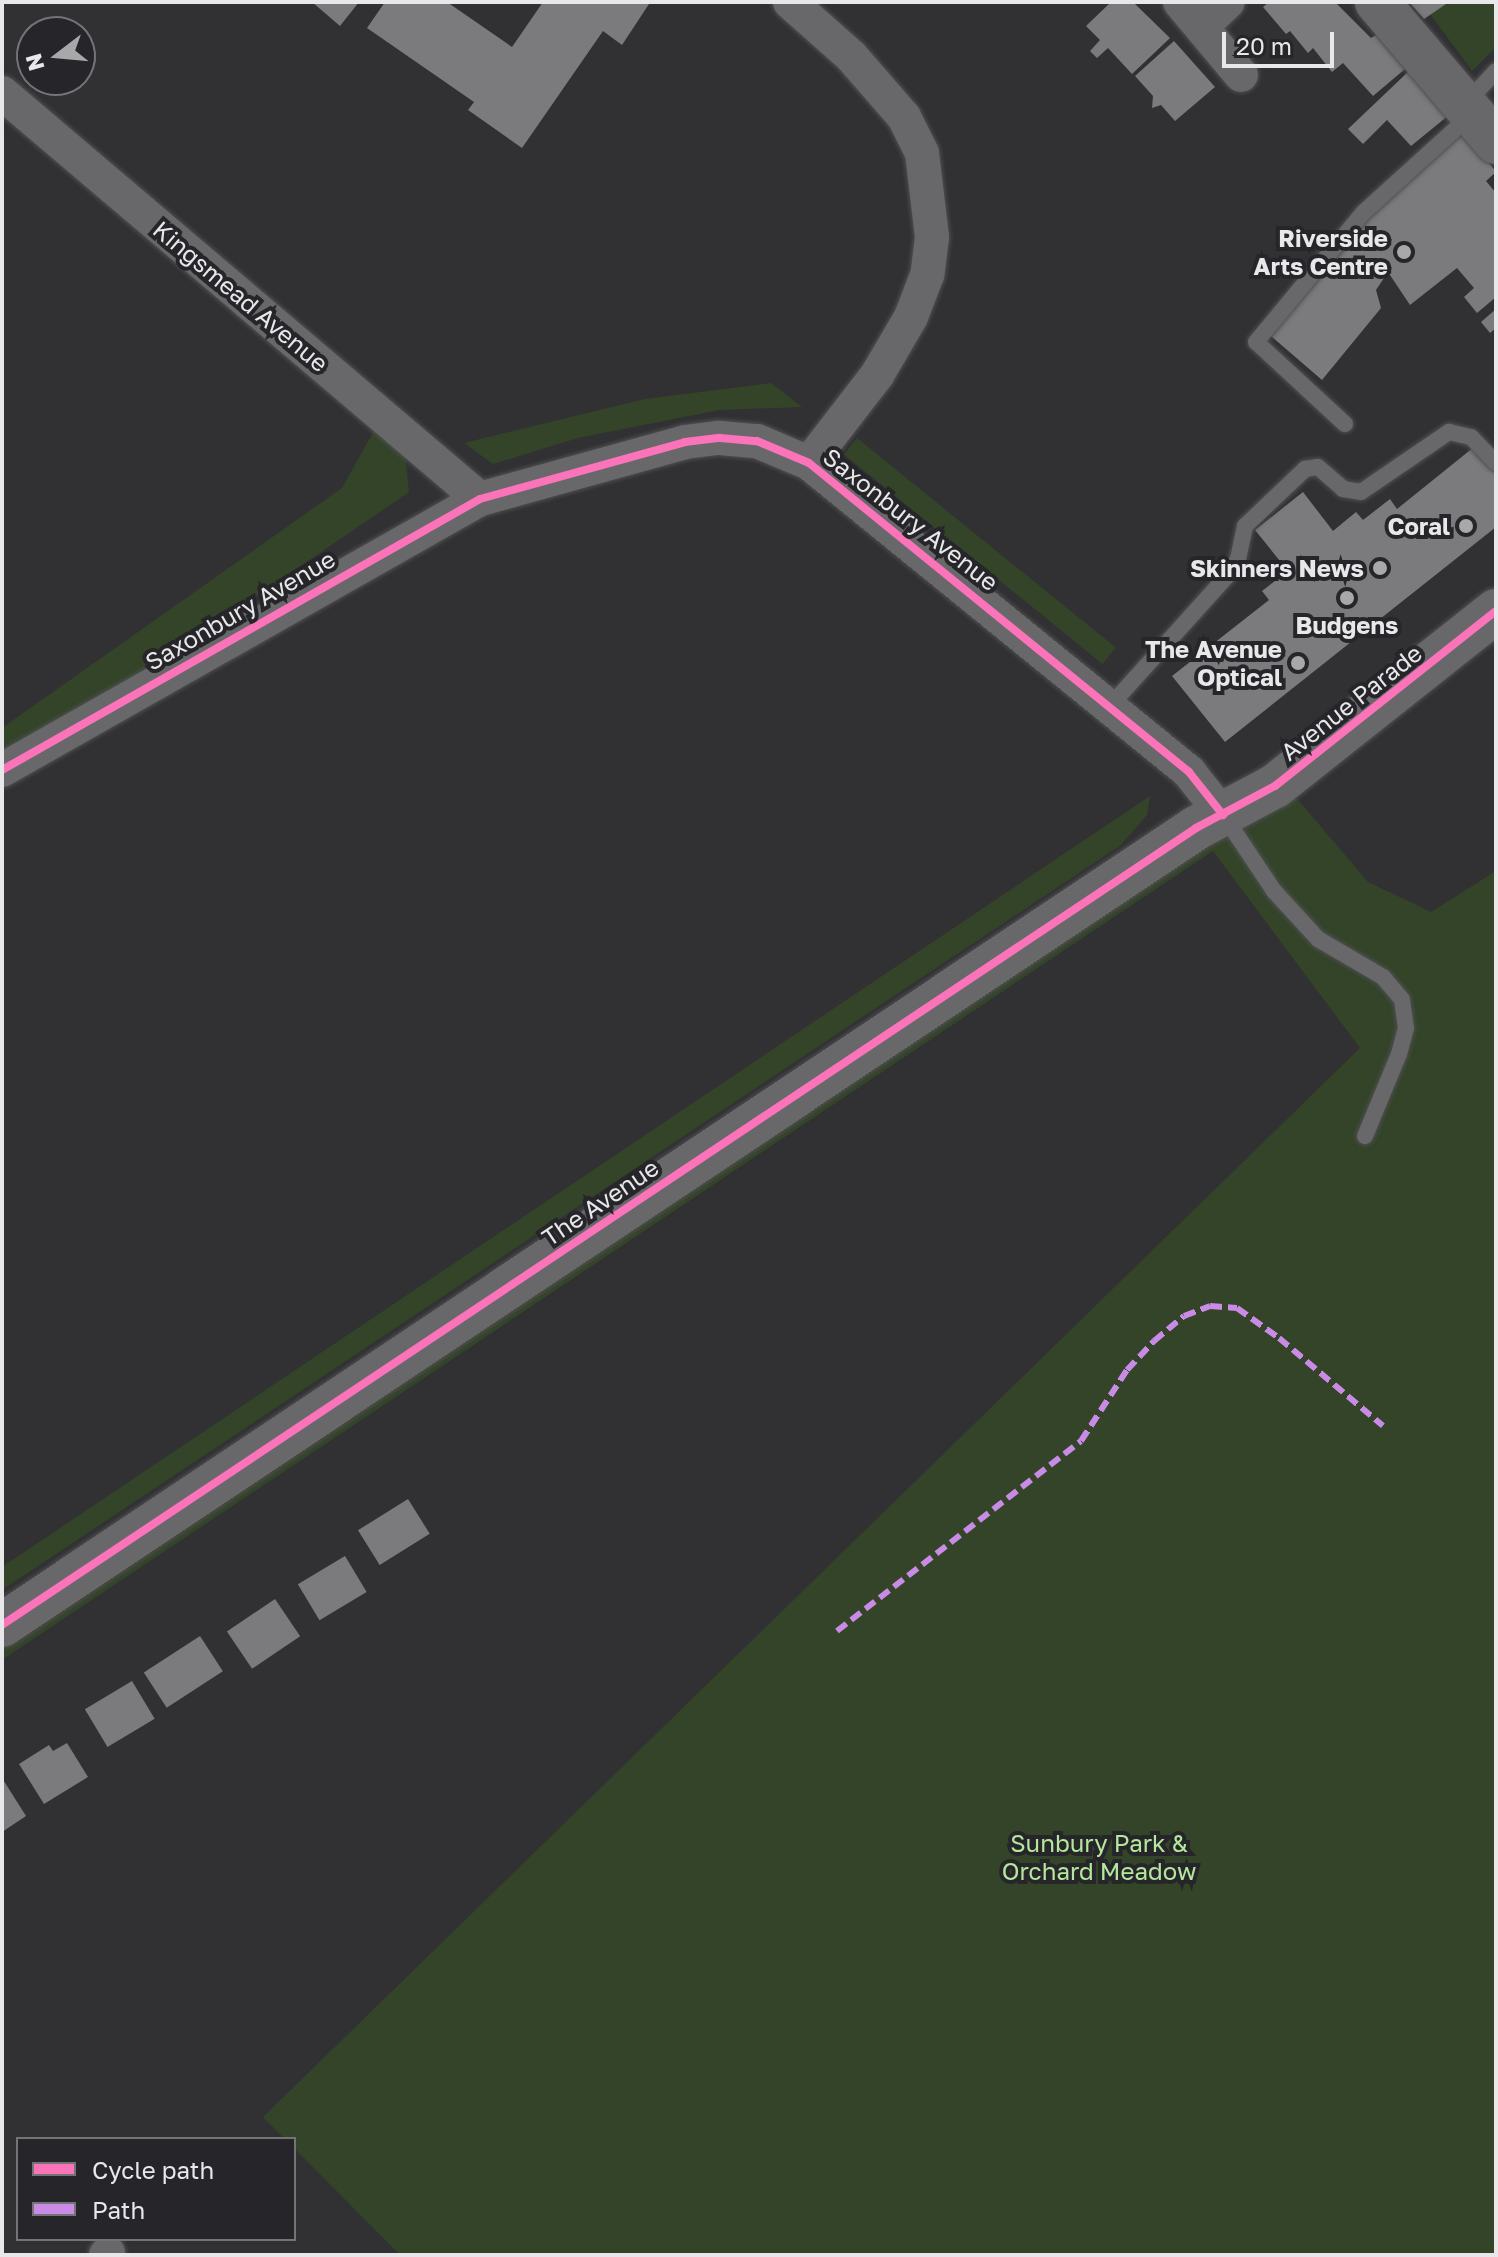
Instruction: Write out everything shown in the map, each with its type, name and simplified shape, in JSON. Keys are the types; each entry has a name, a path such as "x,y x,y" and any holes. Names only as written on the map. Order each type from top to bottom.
{"street":[{"path":"790,2 851,56 904,117 922,153 932,237 927,275 911,317 877,375 809,463"},
{"path":"1228,2 1191,14 1241,75"},
{"path":"1377,2 1478,119"},
{"name":"Kingsmead Avenue","path":"2,93 480,499"},
{"name":"Saxonbury Avenue","path":"2,770 480,499 697,441 757,441 809,463 1189,772 1223,815"},
{"name":"Avenue Parade","path":"1223,815 1275,786 1349,732 1496,611"},
{"name":"The Avenue","path":"2,1625 1196,828 1223,815"}],"lane":[{"path":"1345,424 1256,342 1364,212 1478,119 1496,71"},
{"path":"1110,706 1227,576 1238,559 1245,526 1305,469 1318,467 1343,489 1361,492 1449,432 1471,437 1496,463"},
{"path":"1223,815 1274,891 1318,939 1383,977 1402,1000 1406,1028 1399,1054 1365,1136"}],"green space":[{"path":"1449,2 1496,2 1496,47 1472,71 1430,14"},
{"path":"771,383 802,407 719,410 578,438 493,464 464,443 645,399"},
{"path":"382,416 403,433 409,492 2,770 2,728 342,488"},
{"path":"857,438 1116,648 1103,664 844,454"},
{"name":"Sunbury Park & Orchard Meadow","path":"1282,781 1368,882 1431,912 1496,871 1496,2255 400,2255 296,2150 296,2137 283,2137 263,2117 1360,1048 1213,851 2,1660 2,1637"},
{"path":"1150,796 1147,815 1121,845 2,1590 2,1567"}],"building":[{"path":"312,2 359,2 340,26"},
{"path":"385,2 447,2 512,47 543,2 649,4 622,45 603,31 522,148 468,110 474,102 367,28"},
{"path":"1111,2 1133,2 1170,38 1132,74 1108,48 1097,58 1090,51 1100,40 1086,26"},
{"path":"1269,2 1335,2 1371,38 1376,35 1405,69 1373,96 1343,63 1332,72 1313,48 1308,53 1290,31 1286,34 1263,7"},
{"path":"1409,2 1449,2 1424,19"},
{"path":"1174,41 1215,87 1175,121 1161,105 1152,108 1153,96 1135,76"},
{"path":"1410,70 1449,115 1411,146 1387,120 1363,144 1348,129"},
{"name":"Riverside Arts Centre","path":"1461,125 1496,172 1486,181 1496,193 1496,297 1477,313 1464,297 1474,288 1457,268 1410,305 1388,272 1376,290 1381,308 1322,380 1265,331 1364,212"},
{"path":"1496,309 1496,328 1490,333 1481,322"},
{"path":"1474,447 1496,474 1496,527 1225,742 1172,676 1269,600 1262,591 1288,571 1255,530 1303,492 1333,531 1356,512 1363,520 1390,499 1397,509"},
{"path":"408,1499 430,1534 380,1565 358,1530"},
{"path":"345,1556 367,1592 319,1620 298,1584"},
{"path":"275,1599 300,1636 252,1669 227,1631"},
{"path":"200,1636 223,1671 167,1708 144,1672"},
{"path":"132,1681 155,1719 108,1747 85,1709"},
{"path":"67,1743 88,1777 44,1804 19,1764 49,1745 53,1751"},
{"path":"2,1778 26,1816 2,1832"}],"marked path":[{"path":"837,1631 1081,1441 1127,1370 1154,1341 1184,1316 1210,1306 1237,1308 1279,1338 1383,1426"}],"cycle path":[{"path":"2,770 480,499 685,442 720,438 757,441 809,463 1189,772 1223,815"},
{"path":"2,1625 1196,828 1275,786 1496,611"}],"place":[{"name":"Riverside Arts Centre","path":"1404,252"},
{"name":"Coral","path":"1466,526"},
{"name":"Skinners News","path":"1380,568"},
{"name":"Budgens","path":"1347,598"},
{"name":"The Avenue Optical","path":"1298,663"}]}
